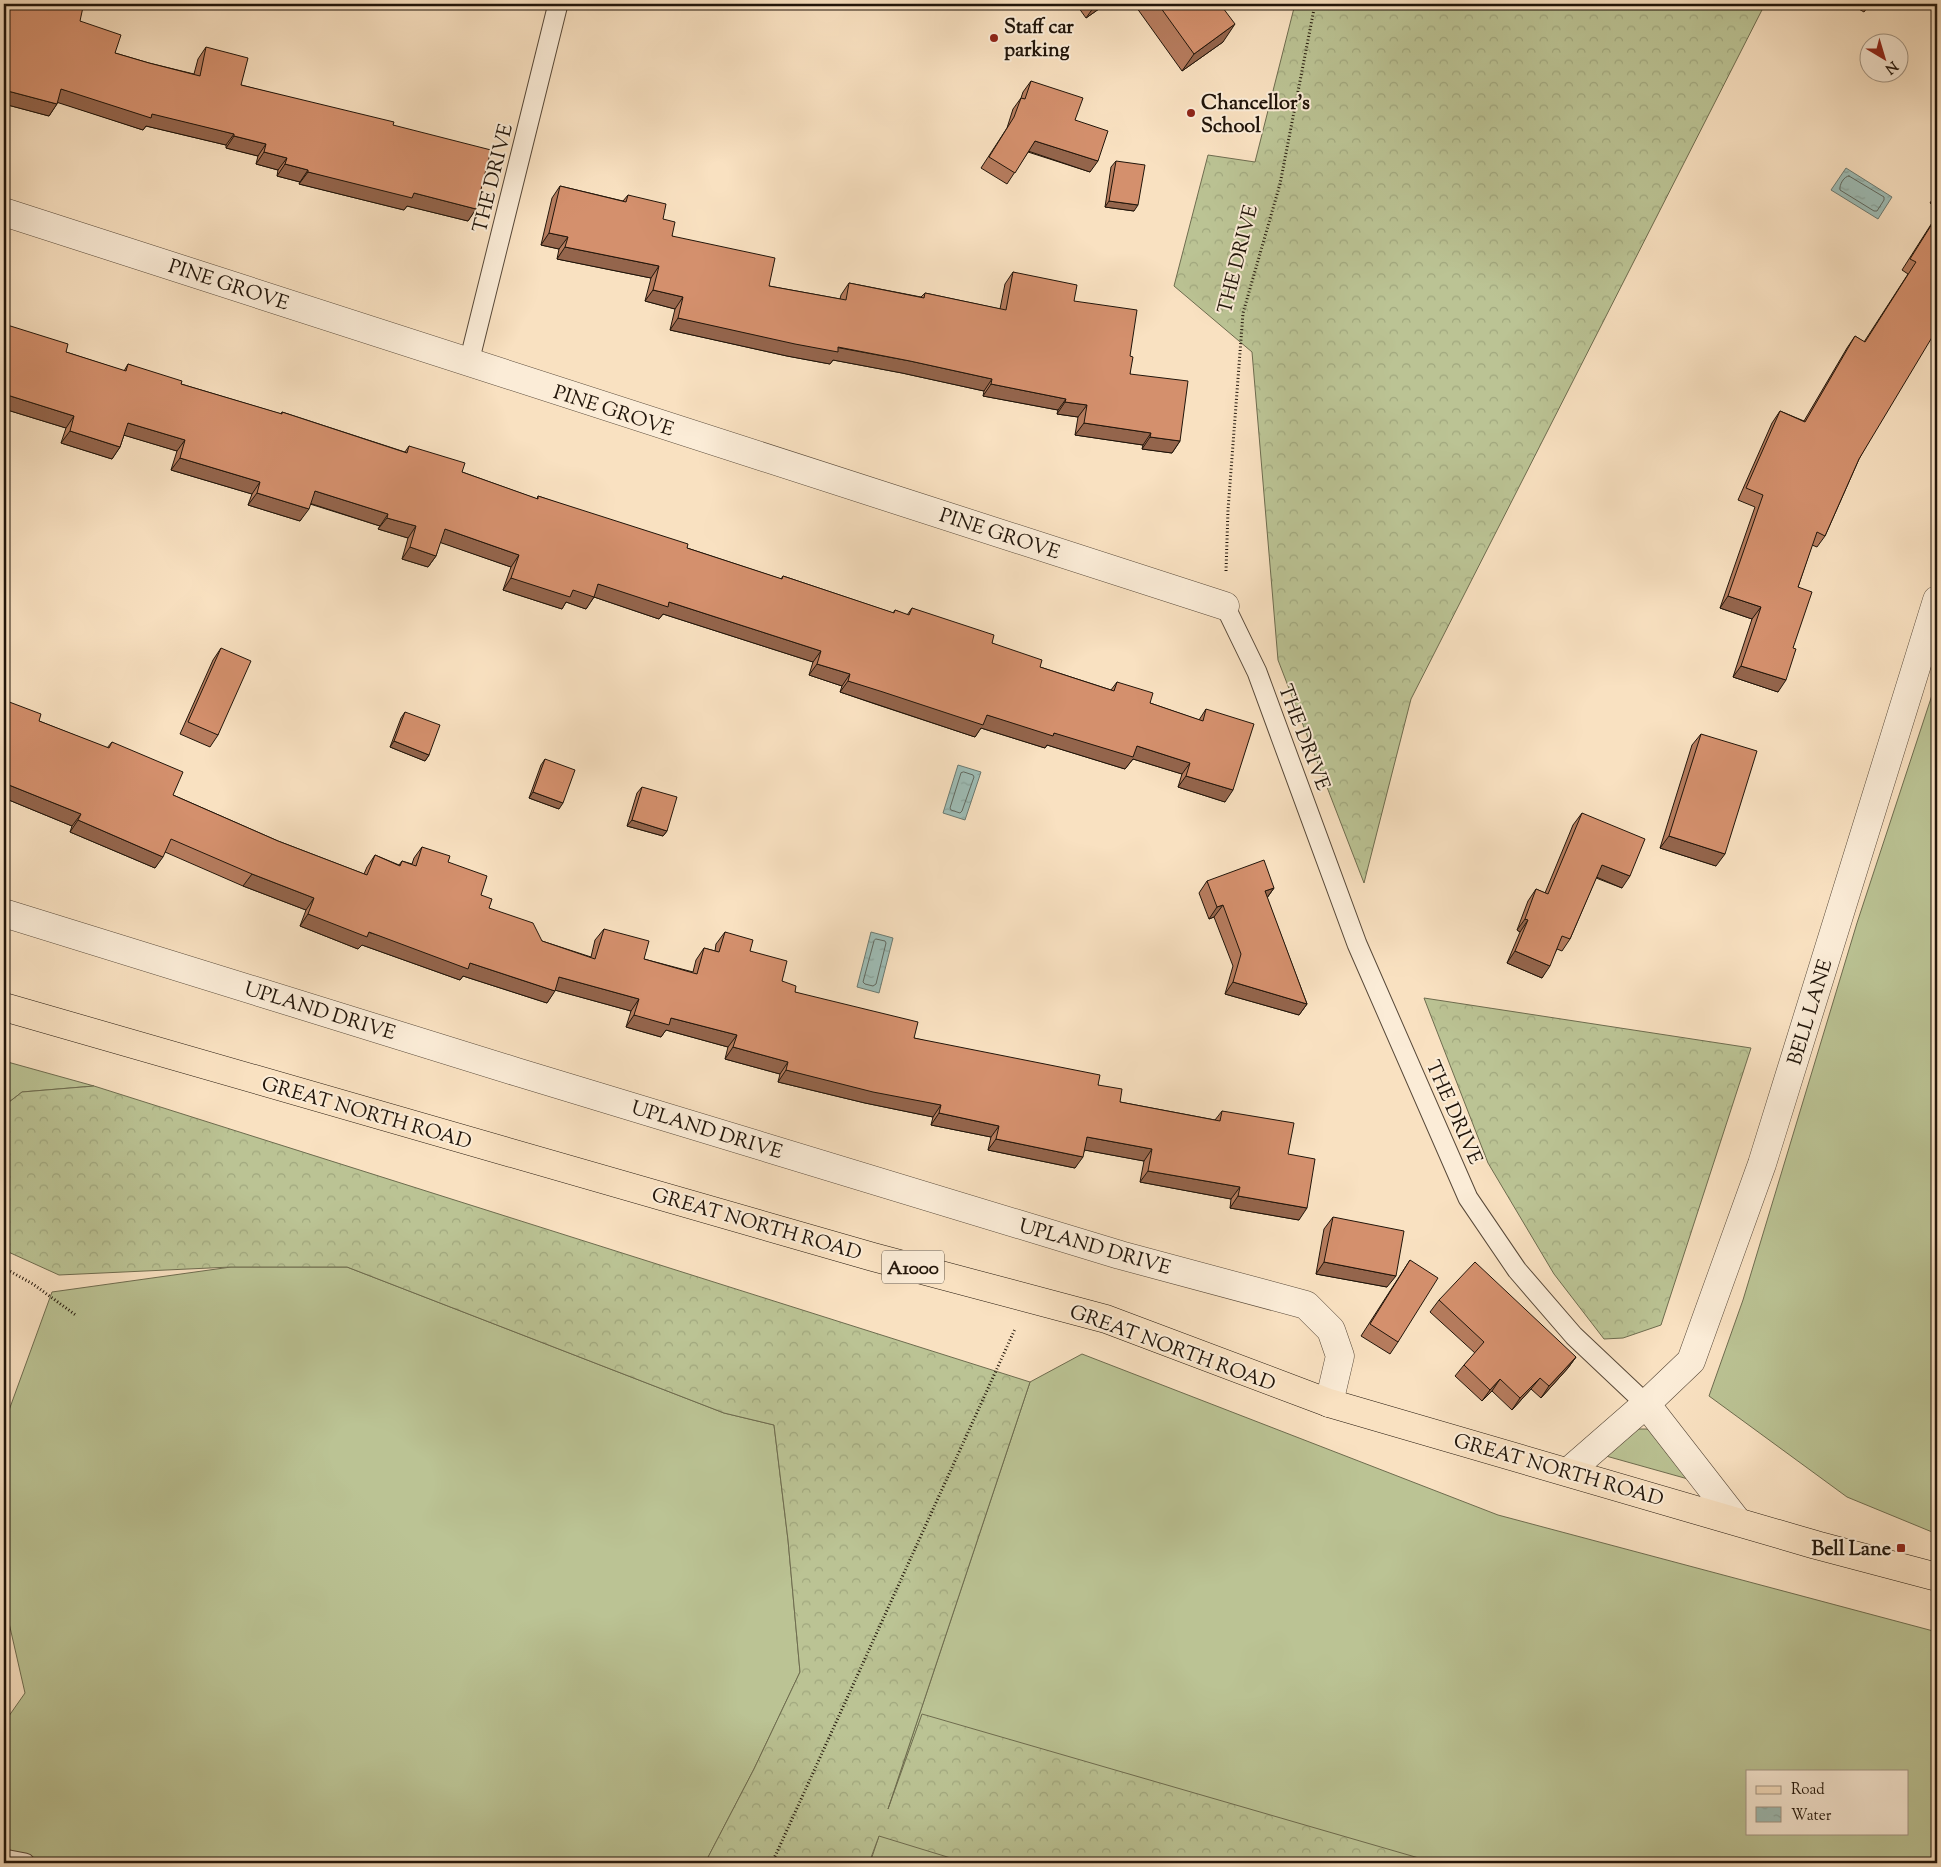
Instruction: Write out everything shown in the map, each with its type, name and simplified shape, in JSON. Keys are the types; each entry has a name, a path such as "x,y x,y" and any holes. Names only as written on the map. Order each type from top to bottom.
{"main road":[{"name":"GREAT NORTH ROAD","path":"4,1007 873,1257 1106,1319 1328,1403 1816,1545 1937,1577"}],"street":[{"name":"PINE GROVE","path":"4,212 1225,606"},
{"name":"BELL LANE","path":"1568,1472 1646,1404 1691,1361 1762,1164 1937,600"},
{"name":"UPLAND DRIVE","path":"4,913 517,1072 1120,1255 1306,1305 1331,1330 1340,1356 1328,1403"},
{"path":"1646,1404 1737,1521"}],"lane":[{"name":"THE DRIVE","path":"470,362 558,4"},
{"name":"THE DRIVE","path":"1225,606 1257,672 1357,944 1468,1198 1516,1270 1574,1336 1646,1404"},
{"path":"4,1859 25,1863"}],"path":[{"name":"THE DRIVE","path":"1225,606 1228,510 1243,313 1280,184 1316,4"},
{"path":"4,1268 33,1284 77,1316"},
{"path":"772,1863 1029,1298"}],"green space":[{"path":"1295,4 1765,4 1411,699 1364,883 1278,660 1252,352 1174,286 1208,155 1255,162"},
{"path":"1937,680 1937,1534 1847,1497 1709,1396 1743,1300 1857,923"},
{"path":"1424,998 1751,1048 1661,1325 1623,1338 1604,1339 1554,1274 1488,1163"},
{"path":"4,1061 94,1086 22,1092 4,1106"},
{"path":"94,1086 1030,1382 888,1809 922,1714 1436,1863 967,1863 879,1836 869,1863 705,1863 754,1769 800,1672 788,1540 774,1425 724,1413 347,1267 231,1267 59,1275 4,1250 4,1106 22,1092"},
{"path":"231,1267 347,1267 724,1413 774,1425 788,1540 800,1672 754,1769 705,1863 4,1863 4,1723 25,1693 4,1601 4,1424 52,1292"},
{"path":"1082,1354 1498,1515 1937,1632 1937,1863 870,1863 1030,1382"},
{"path":"1636,1429 1647,1429 1658,1434 1688,1479 1606,1456"}],"water":[{"path":"1846,168 1892,197 1878,219 1831,190"},
{"path":"958,765 981,772 965,820 943,813"},
{"path":"871,932 893,938 879,993 857,987"}],"building":[{"path":"4,4 70,4 83,7 80,21 121,35 115,53 200,76 206,47 248,58 241,85 394,122 393,125 491,150 476,209 414,193 412,198 308,172 308,170 285,164 287,158 264,152 266,144 234,136 234,134 152,114 151,118 61,89 57,104 4,90"},
{"path":"1158,4 1220,4 1235,24 1194,54"},
{"path":"1031,81 1083,98 1075,120 1108,131 1098,161 1035,141 1015,173 989,157 1014,117 1021,98 1025,99"},
{"path":"1116,161 1145,165 1138,205 1109,201"},
{"path":"560,186 626,202 628,195 666,204 663,219 675,222 672,236 775,258 769,286 846,300 849,283 924,298 925,293 1006,310 1013,272 1077,285 1074,301 1137,310 1130,356 1133,357 1130,374 1188,381 1180,441 1150,437 1151,433 1084,423 1087,405 1065,402 1066,399 991,384 992,379 838,347 838,352 795,344 678,318 683,297 653,290 659,266 565,247 568,237 549,233"},
{"path":"1937,216 1937,318 1934,323 1937,325 1937,329 1859,459 1825,536 1817,532 1798,587 1812,592 1793,648 1796,649 1786,680 1741,666 1761,607 1728,596 1763,495 1746,488 1780,411 1805,422 1855,336 1865,342 1916,262 1910,259"},
{"path":"4,324 68,344 66,352 126,371 128,364 182,381 181,384 282,414 282,412 407,453 409,446 465,463 462,472 538,499 538,496 688,544 687,548 782,579 783,576 894,613 895,610 909,615 912,608 994,635 992,643 1042,660 1040,667 1114,691 1117,682 1153,693 1150,703 1203,721 1206,709 1254,724 1233,790 1186,776 1190,763 1137,746 1133,757 1054,733 1053,736 987,715 983,725 848,681 850,674 817,664 821,651 669,602 668,607 598,584 594,597 573,590 570,597 511,578 519,555 445,529 436,556 410,547 416,526 387,518 388,514 315,491 309,509 257,493 260,482 180,458 185,440 128,423 120,447 70,431 74,416 4,394"},
{"path":"221,648 251,661 218,735 188,722"},
{"path":"4,700 41,714 39,721 109,748 112,742 183,772 173,795 278,841 367,875 375,855 400,866 402,861 416,866 422,847 450,856 448,862 487,876 481,895 492,899 489,908 533,923 542,941 595,959 604,929 649,941 644,959 697,974 704,948 719,952 725,932 753,940 750,951 787,961 782,981 796,986 795,992 918,1022 914,1038 1100,1075 1098,1085 1122,1089 1120,1102 1220,1121 1222,1111 1294,1123 1288,1154 1315,1159 1307,1208 1238,1196 1240,1187 1148,1171 1152,1149 1087,1137 1083,1157 996,1139 999,1126 939,1113 941,1105 873,1092 786,1070 788,1062 733,1047 737,1035 671,1018 669,1025 634,1015 639,999 559,977 555,991 470,963 468,969 369,932 367,937 308,914 314,898 171,839 163,857 78,820 81,814 4,783"},
{"path":"405,712 440,725 429,755 394,741"},
{"path":"1701,734 1757,751 1725,854 1669,836"},
{"path":"545,759 575,770 563,803 533,792"},
{"path":"642,787 677,797 667,831 632,820"},
{"path":"1582,813 1645,839 1630,876 1602,865 1570,939 1562,936 1550,966 1515,951 1528,920 1525,919 1536,889 1548,894"},
{"path":"1264,860 1274,888 1265,891 1307,1004 1233,982 1241,954 1223,905 1217,907 1207,881"},
{"path":"1333,1217 1404,1231 1396,1276 1324,1262"},
{"path":"1410,1260 1438,1278 1398,1342 1370,1324"},
{"path":"1475,1262 1576,1357 1549,1386 1540,1378 1520,1398 1500,1379 1490,1390 1464,1365 1484,1342 1439,1300"}],"place":[{"name":"Staff car parking","path":"994,38"},
{"name":"Chancellor's School","path":"1191,113"},
{"name":"Bell Lane","path":"1901,1548"}]}
